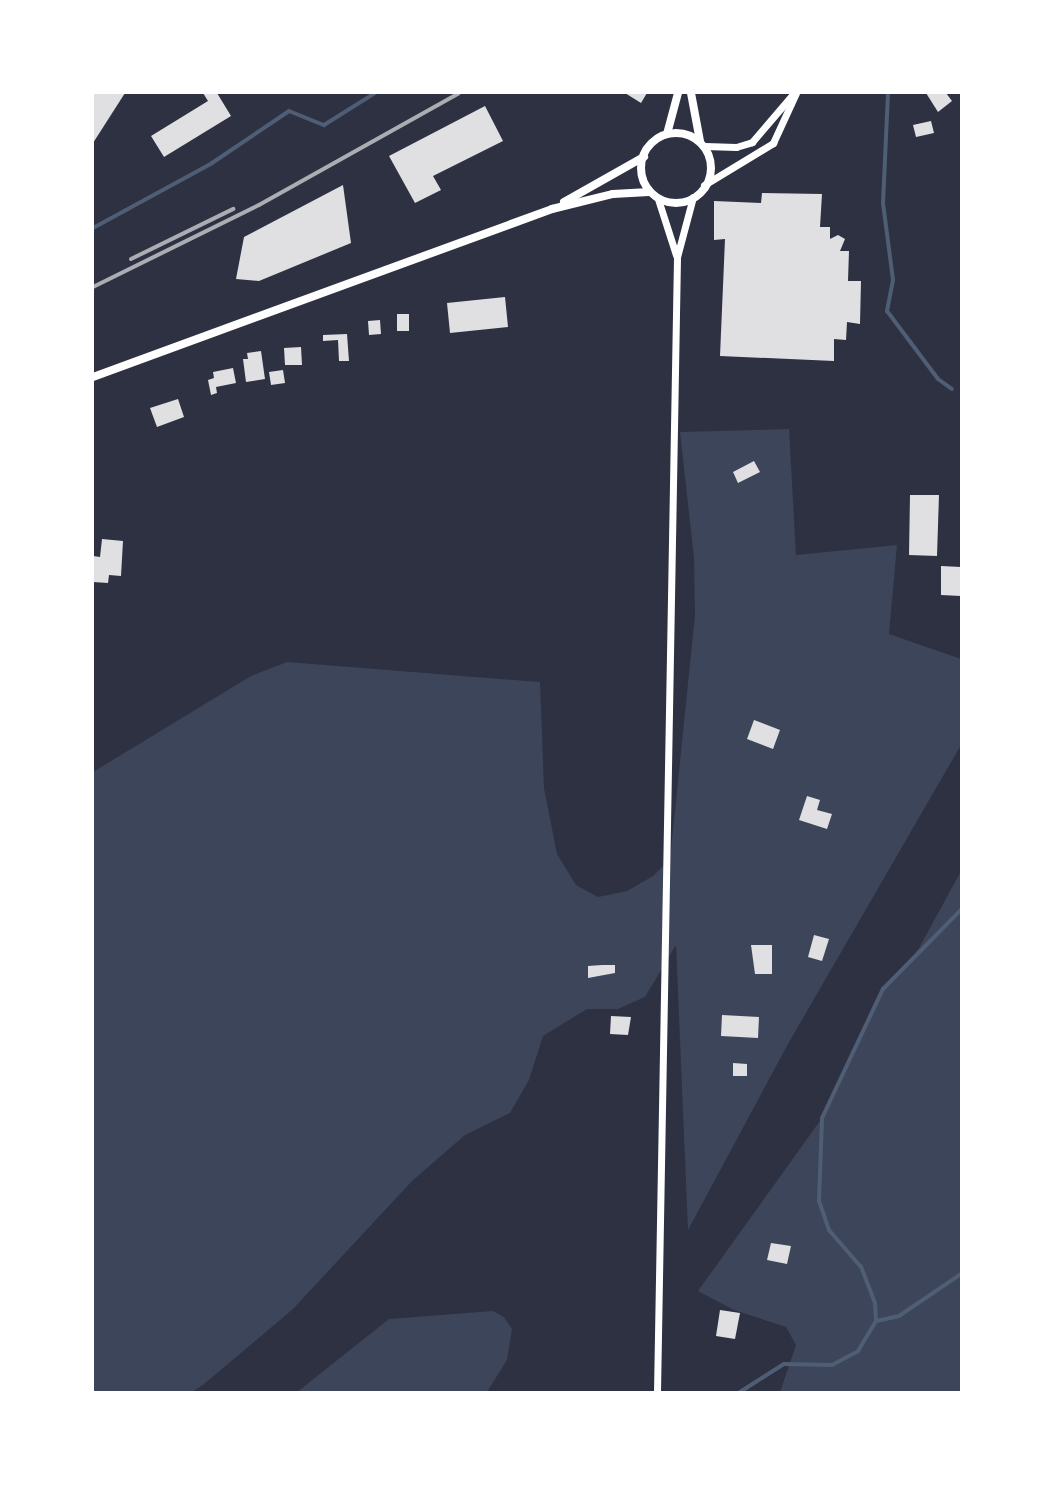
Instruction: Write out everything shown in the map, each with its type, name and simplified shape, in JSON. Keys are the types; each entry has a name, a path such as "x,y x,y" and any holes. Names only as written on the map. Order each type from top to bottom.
{"main road":[{"path":"667,134 678,93"},
{"path":"644,157 640,177 649,192 658,199 675,202 693,196 704,186 711,163 703,143 691,93"},
{"path":"552,209 644,157 655,142 667,134 684,133 703,143"},
{"path":"93,377 552,209 613,194 649,192"}],"street":[{"path":"703,143 736,147 752,142 795,93"},
{"path":"704,186 773,143 795,93"},
{"path":"657,1392 677,257 693,196"},
{"path":"658,199 677,257"}],"shaded area":[{"path":"789,429 796,555 897,545 889,634 961,659 961,745 788,1044 688,1230 676,945 645,997 618,1009 587,1009 543,1036 529,1080 510,1113 465,1135 412,1181 293,1309 203,1385 192,1392 93,1392 93,772 251,676 287,662 540,682 544,788 557,854 576,885 598,897 627,891 653,876 670,859 695,615 694,558 680,432"},
{"path":"961,871 961,1392 780,1392 796,1345 786,1327 734,1310 698,1291 822,1118 883,989 918,950"},
{"path":"493,1311 504,1317 512,1329 507,1360 487,1392 297,1392 389,1319"}],"building":[{"path":"93,93 125,93 93,143"},
{"path":"203,93 217,93 231,116 164,157 151,136 208,101"},
{"path":"625,93 647,93 641,103"},
{"path":"926,93 946,93 952,101 938,112"},
{"path":"485,106 503,141 433,176 441,190 415,203 389,156"},
{"path":"931,121 934,133 916,137 913,125"},
{"path":"343,185 351,243 259,281 236,279 244,237"},
{"path":"762,193 822,194 820,227 830,227 830,239 838,235 845,239 840,251 849,251 848,281 861,281 860,324 847,322 846,340 834,339 834,361 720,356 725,239 714,240 714,201 761,203"},
{"path":"505,297 508,327 450,333 447,303"},
{"path":"397,314 409,314 409,331 397,331"},
{"path":"380,320 381,334 369,335 368,321"},
{"path":"347,334 349,361 339,361 338,340 323,341 323,335"},
{"path":"301,347 302,365 285,365 284,348"},
{"path":"261,351 265,379 246,382 243,359 248,359 247,353"},
{"path":"233,368 236,383 216,387 217,393 211,395 208,380 214,378 213,372"},
{"path":"283,370 285,383 271,385 269,372"},
{"path":"178,399 184,417 157,427 150,408"},
{"path":"754,461 760,472 738,483 733,472"},
{"path":"910,495 939,495 937,556 909,555"},
{"path":"102,539 123,541 121,576 109,575 108,583 93,582 93,556 100,557"},
{"path":"941,566 961,567 961,596 941,595"},
{"path":"754,720 780,730 773,749 747,739"},
{"path":"807,796 820,800 817,810 832,814 827,829 799,820"},
{"path":"814,935 829,939 822,961 808,957"},
{"path":"751,945 772,945 772,974 755,974"},
{"path":"615,965 615,973 588,978 588,966"},
{"path":"722,1015 759,1017 758,1038 721,1036"},
{"path":"611,1016 631,1017 628,1035 610,1034"},
{"path":"733,1063 747,1064 747,1076 733,1076"},
{"path":"771,1243 791,1246 787,1264 767,1260"},
{"path":"720,1310 740,1313 735,1339 716,1336"}],"waterway":[{"path":"93,228 212,163 289,111 324,125 375,93"},
{"path":"888,93 883,203 893,280 887,311 938,379 952,389"},
{"path":"740,1392 784,1364 832,1365 858,1351 876,1321 875,1303 861,1267 829,1230 819,1201 822,1118 883,989 961,910"},
{"path":"876,1321 899,1316 961,1274"}],"railway":[{"path":"93,287 259,205 459,93"},
{"path":"131,259 233,209"}]}
